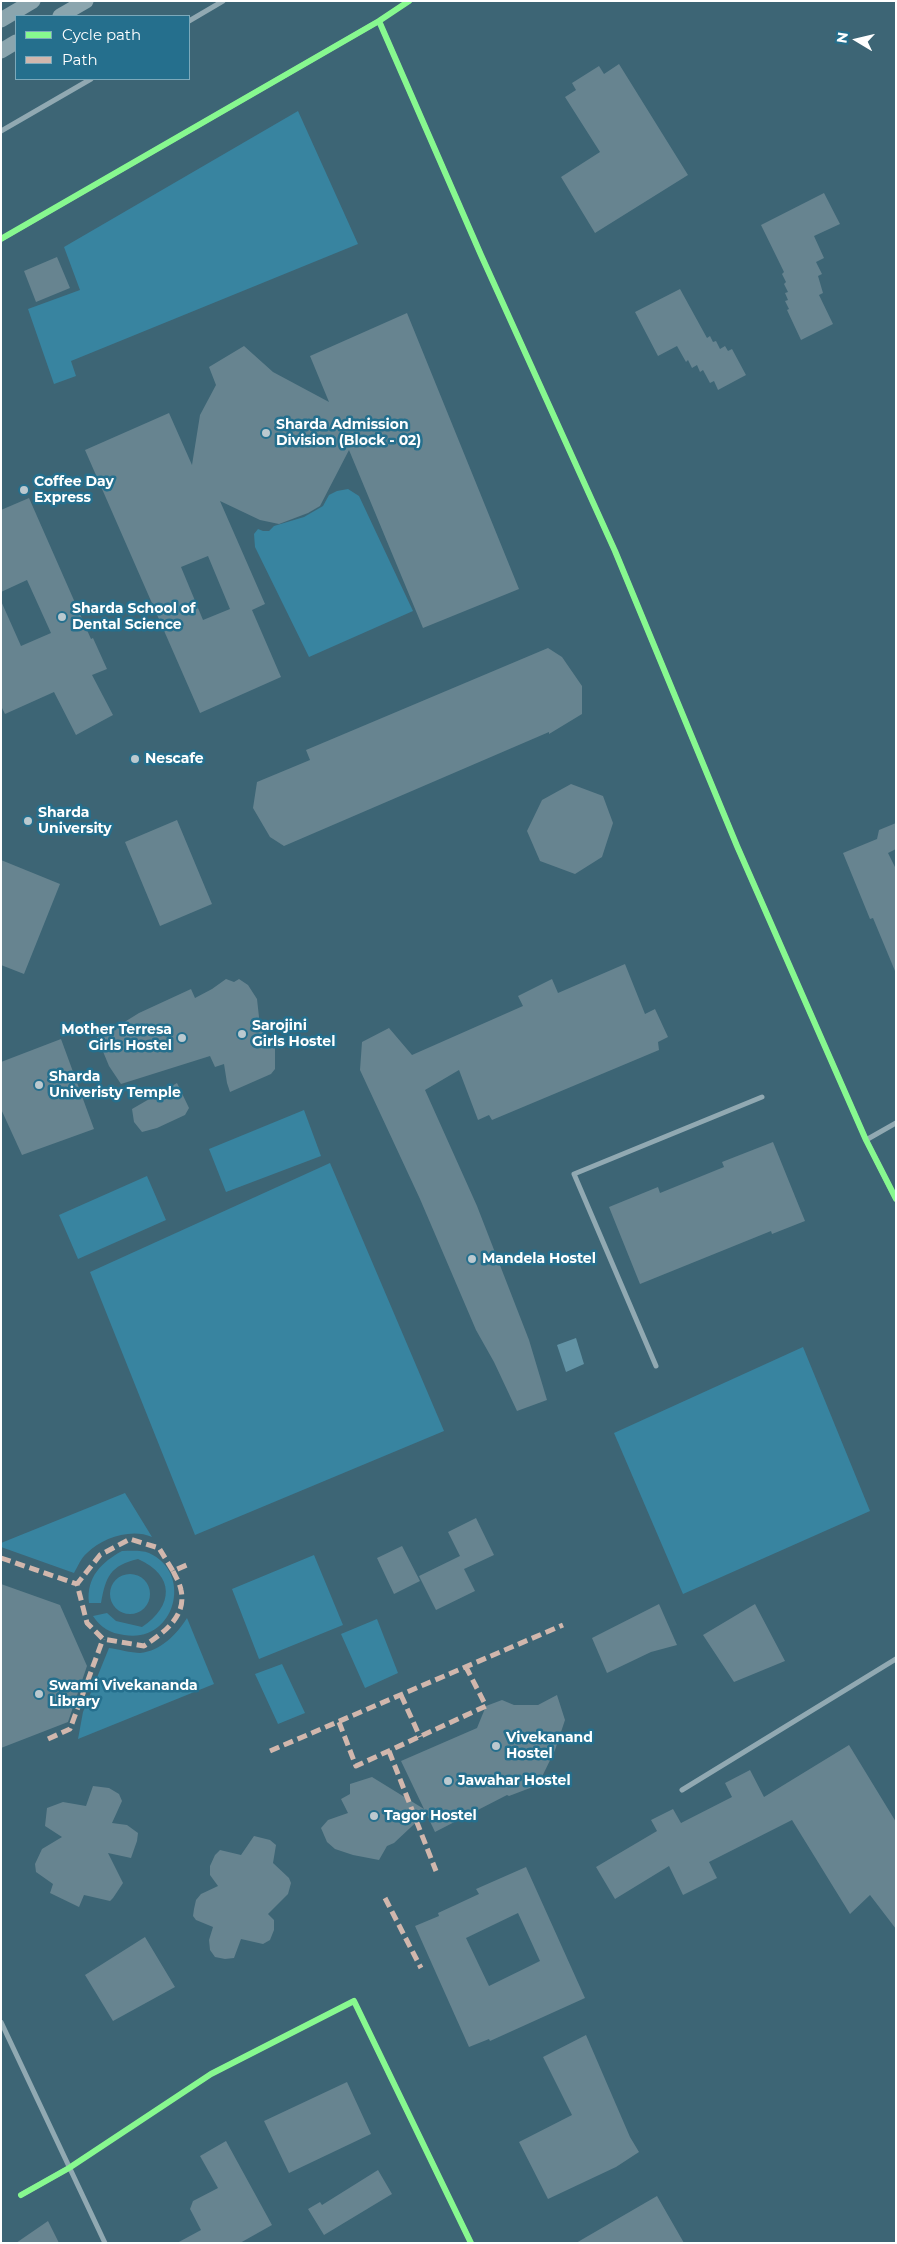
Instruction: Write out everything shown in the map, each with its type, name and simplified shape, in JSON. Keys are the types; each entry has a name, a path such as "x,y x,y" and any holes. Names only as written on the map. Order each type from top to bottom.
{"street":[{"path":"1,20 33,1"},
{"path":"62,15 86,1"},
{"path":"190,20 223,1"},
{"path":"1,238 379,21 409,1"},
{"path":"379,21 485,264 615,551 737,846 866,1140 896,1199"},
{"path":"1,51 15,43"},
{"path":"1,131 90,80"},
{"path":"656,1366 574,1174 762,1097"},
{"path":"866,1140 896,1123"},
{"path":"682,1790 896,1659"},
{"path":"21,2195 69,2168 211,2074 354,2001 471,2243"},
{"path":"1,2022 105,2243"}],"shaded area":[{"path":"298,111 358,244 71,361 76,376 54,384 28,309 80,290 64,247"},
{"path":"348,489 359,496 413,611 309,657 255,547 254,534 258,529 269,531 274,526 304,517 323,506 329,495"},
{"path":"304,1110 321,1156 226,1192 209,1149"},
{"path":"330,1163 444,1431 195,1535 90,1272"},
{"path":"147,1176 166,1220 78,1259 59,1215"},
{"path":"576,1338 584,1364 566,1372 557,1345"},
{"path":"803,1347 870,1511 683,1594 614,1433"},
{"path":"125,1493 152,1537 144,1534 126,1534 109,1539 85,1555 74,1573 1,1547 1,1543"},
{"path":"122,1551 149,1553 163,1563 171,1576 174,1590 172,1605 166,1618 156,1629 142,1635 114,1633 99,1624 93,1616 107,1613 116,1621 142,1627 153,1619 165,1600 166,1591 159,1573 150,1566 138,1559 121,1565 115,1569 108,1579 101,1603 89,1603 90,1585 97,1571 108,1560"},
{"path":"314,1555 343,1625 259,1659 232,1589"},
{"path":"134,1574 141,1577 147,1583 150,1594 149,1602 141,1611 134,1614 126,1614 119,1611 111,1602 110,1590 113,1583 122,1575"},
{"path":"187,1618 214,1684 78,1739 83,1712 109,1648 140,1653 148,1652 168,1641"},
{"path":"377,1619 398,1673 365,1688 341,1634"},
{"path":"282,1664 305,1713 278,1724 255,1674"}],"building":[{"path":"619,64 688,175 595,233 561,177 600,152 565,97 576,90 572,83 599,66 604,74"},
{"path":"824,193 840,224 814,236 824,258 816,262 822,274 818,276 823,293 819,295 833,324 801,340 787,310 789,309 785,301 788,300 785,293 788,292 782,274 784,272 761,225"},
{"path":"57,257 70,288 36,302 24,271"},
{"path":"680,289 707,338 710,336 713,342 716,341 720,349 725,346 728,351 732,349 746,375 718,390 714,381 710,383 703,370 700,372 697,365 692,368 688,360 686,362 677,346 658,356 635,312"},
{"path":"407,313 519,589 423,628 349,450 320,506 308,513 279,524 260,520 220,501 265,604 252,610 281,677 200,713 85,450 169,413 192,465 200,415 216,385 209,367 244,346 273,372 329,402 310,356","holes":["208,556 230,609 203,620 181,567"]},
{"name":"Sharda School of Dental Science","path":"29,498 91,639 93,638 107,669 92,675 113,715 76,735 54,692 5,714 1,706 1,601 21,646 51,633 27,580 1,592 1,510"},
{"path":"548,648 562,657 582,686 582,714 549,734 549,732 284,846 270,837 253,808 257,782 310,760 306,750"},
{"path":"571,784 603,796 613,823 602,857 575,874 540,861 527,831 542,800"},
{"path":"177,820 212,904 160,926 125,842"},
{"path":"896,823 896,849 888,853 896,869 895,971 873,918 870,919 843,853 877,839 879,830"},
{"path":"1,860 60,884 24,974 1,965"},
{"path":"625,964 645,1014 655,1009 668,1037 658,1042 659,1050 492,1120 489,1115 478,1120 459,1070 425,1090 477,1206 529,1340 547,1400 517,1411 494,1362 476,1330 420,1199 360,1070 362,1042 389,1028 412,1055 523,1006 518,996 552,979 558,993"},
{"path":"226,979 234,982 239,979 248,985 257,999 260,1026 275,1048 275,1069 271,1074 230,1092 224,1064 215,1067 210,1056 121,1084 109,1066 97,1037 109,1036 110,1031 139,1013 191,989 195,998"},
{"name":"Sharda Univeristy Temple","path":"61,1039 94,1129 22,1155 1,1109 1,1062"},
{"path":"177,1083 189,1108 185,1115 157,1128 142,1132 134,1122 132,1109"},
{"path":"773,1142 805,1221 772,1234 771,1231 640,1284 609,1207 658,1187 660,1193 724,1167 722,1162"},
{"path":"476,1518 494,1555 464,1569 475,1591 436,1610 419,1576 460,1556 448,1532"},
{"path":"402,1546 420,1581 394,1594 377,1558"},
{"name":"Swami Vivekananda Library","path":"1,1584 60,1605 87,1666 68,1722 1,1748"},
{"path":"659,1604 677,1645 651,1652 607,1673 592,1638"},
{"path":"755,1604 785,1661 734,1682 703,1635"},
{"path":"557,1695 565,1720 555,1750 538,1785 509,1796 507,1795 435,1832 426,1813 394,1843 387,1846 379,1860 335,1849 327,1842 321,1828 328,1820 348,1813 341,1799 350,1794 350,1784 372,1777 424,1809 401,1761 477,1728 486,1706 502,1700 514,1705 538,1705"},
{"path":"849,1745 896,1822 896,1929 870,1895 850,1914 792,1820 709,1862 717,1878 683,1895 669,1866 615,1899 596,1867 657,1831 651,1820 673,1809 681,1823 732,1797 725,1783 750,1770 764,1797"},
{"path":"93,1786 109,1788 119,1794 122,1801 112,1823 127,1825 138,1833 131,1858 108,1853 123,1883 113,1898 110,1901 84,1895 79,1907 50,1893 53,1884 36,1872 35,1864 42,1849 62,1837 45,1826 47,1808 63,1802 86,1806"},
{"path":"254,1836 270,1840 276,1845 273,1863 289,1878 291,1883 288,1894 268,1914 274,1920 274,1930 270,1940 263,1944 241,1939 234,1958 215,1957 210,1950 209,1940 213,1927 196,1920 193,1916 196,1900 201,1894 218,1886 210,1875 210,1866 215,1855 220,1850 241,1855"},
{"path":"526,1867 585,1998 490,2041 489,2039 469,2047 415,1926 439,1916 438,1913 479,1894 476,1889","holes":["518,1913 540,1961 489,1986 466,1938"]},
{"path":"145,1937 175,1987 113,2021 85,1975"},
{"path":"586,2035 630,2137 639,2152 616,2167 548,2199 519,2142 572,2115 543,2057"},
{"path":"347,2082 371,2134 289,2173 264,2121"},
{"path":"226,2141 272,2225 240,2243 177,2243 201,2230 190,2209 193,2201 218,2188 200,2156"},
{"path":"378,2170 392,2194 324,2235 308,2209 320,2202 322,2205"},
{"path":"657,2196 684,2243 576,2243"},
{"path":"48,2221 59,2243 16,2243"}],"marked path":[{"path":"173,1571 179,1583 182,1600 177,1616 166,1630 144,1646 103,1639 87,1623 77,1584 100,1555 130,1539 159,1548 173,1571 189,1564"},
{"path":"1,1558 77,1584"},
{"path":"270,1751 563,1625"},
{"path":"48,1739 70,1729 103,1639"},
{"path":"339,1722 356,1766 486,1706 466,1667"},
{"path":"401,1695 420,1737"},
{"path":"389,1751 436,1871"},
{"path":"385,1898 421,1968"}],"cycle path":[{"path":"1,239 379,21 409,1"},
{"path":"379,21 481,255 615,551 737,846 866,1140 896,1199"},
{"path":"21,2195 69,2168 211,2074 354,2001 471,2243"}],"place":[{"name":"Sharda Admission Division (Block - 02)","path":"266,433"},
{"name":"Coffee Day Express","path":"24,490"},
{"name":"Sharda School of Dental Science","path":"62,617"},
{"name":"Nescafe","path":"135,759"},
{"name":"Sharda University","path":"28,821"},
{"name":"Sarojini Girls Hostel","path":"242,1034"},
{"name":"Mother Terresa Girls Hostel","path":"182,1038"},
{"name":"Sharda Univeristy Temple","path":"39,1085"},
{"name":"Mandela Hostel","path":"472,1259"},
{"name":"Swami Vivekananda Library","path":"39,1694"},
{"name":"Vivekanand Hostel","path":"496,1746"},
{"name":"Jawahar Hostel","path":"448,1781"},
{"name":"Tagor Hostel","path":"374,1816"}]}
